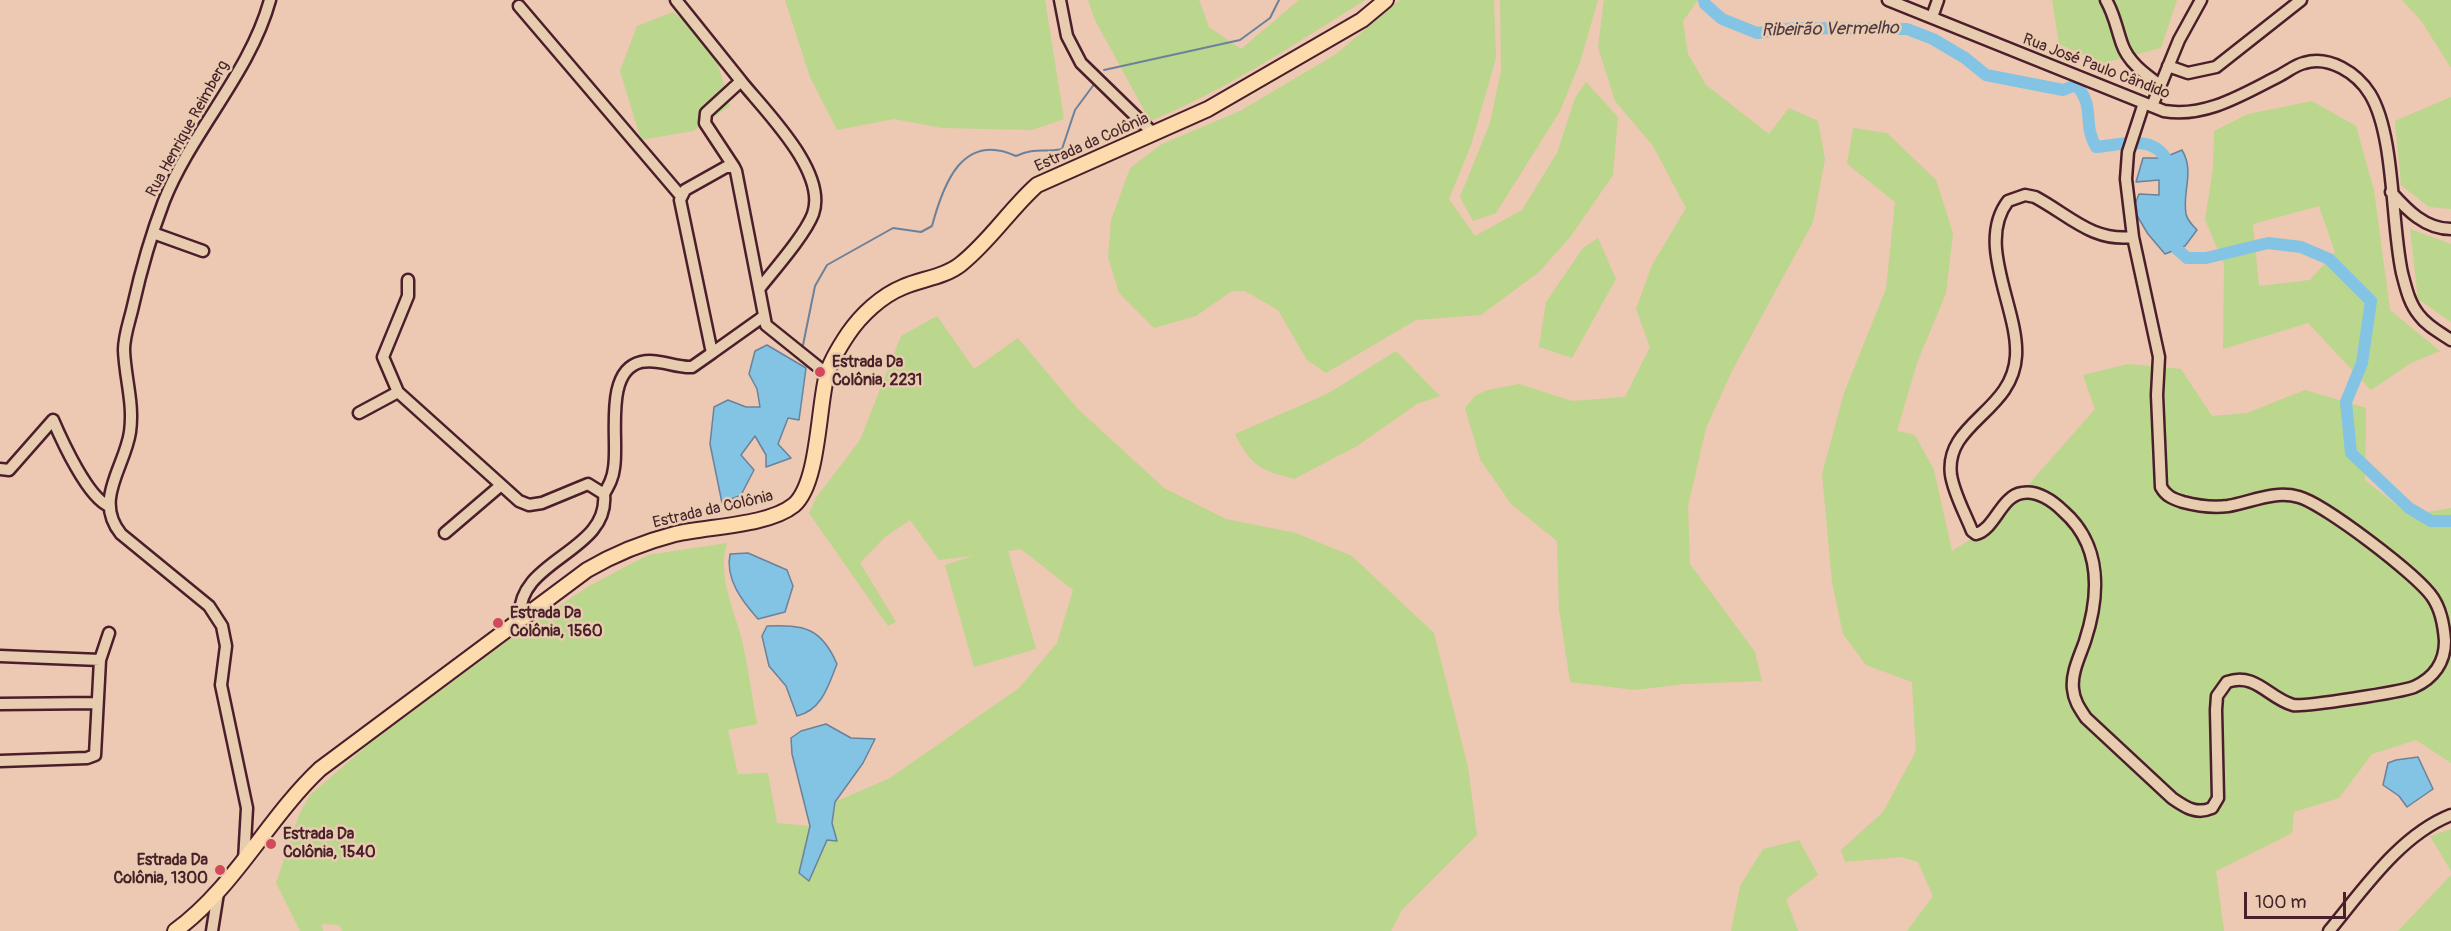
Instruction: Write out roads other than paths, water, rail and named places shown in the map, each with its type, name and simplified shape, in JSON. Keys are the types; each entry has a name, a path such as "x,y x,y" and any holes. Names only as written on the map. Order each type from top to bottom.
{"main road":[{"name":"Estrada da Colônia","path":"176,931 218,893 243,864 300,788 320,769 587,570 614,554 676,534 767,517 795,504 804,492 812,464 827,374 849,333 866,313 892,292 960,264 1016,203 1037,185 1208,109 1362,20 1386,0"}],"street":[{"name":"Rua Henrique Reimberg","path":"109,506 111,488 127,448 130,430 131,399 125,343 153,233 170,189 258,35 270,0"},
{"path":"675,0 798,152 815,189 813,214 759,289"},
{"path":"1060,0 1066,36 1081,63 1154,134"},
{"name":"Rua José Paulo Cândido","path":"1888,0 2148,104 2176,113 2201,111 2218,106 2304,63 2331,63 2348,71 2370,94 2385,135 2399,257 2412,304 2428,325 2451,340"},
{"path":"1932,17 1938,0"},
{"path":"2106,0 2116,18 2122,45 2137,68 2160,85"},
{"path":"2133,237 2115,238 2091,233 2035,197 2025,195 2007,201 1999,219 1997,264 2015,327 2016,363 2007,387 1998,401 1962,434 1956,443 1952,459 1952,475 1972,531 1976,534 1982,531 2009,500 2023,492 2036,494 2055,504 2079,527 2086,538 2093,560 2096,593 2092,618 2074,673 2073,688 2078,706 2086,718 2172,798 2186,807 2199,811 2212,808 2218,798 2217,696 2228,682 2243,678 2253,681 2283,701 2305,706 2400,690 2427,679 2437,669 2444,657 2445,639 2442,619 2434,599 2422,583 2396,561 2311,502 2282,495 2255,498 2227,506 2205,507 2172,498 2163,491 2159,483 2158,348 2133,237 2126,179 2128,152 2132,137 2201,0"},
{"path":"2168,66 2188,73 2216,67 2301,0"},
{"path":"519,6 680,195 712,353"},
{"path":"741,81 706,113 705,123 734,167 750,235 764,316 772,331 827,374"},
{"path":"680,195 726,167 734,167"},
{"path":"2391,192 2407,211 2416,217 2443,229 2451,229"},
{"path":"153,233 203,251"},
{"path":"408,280 408,296 383,357 398,392 500,486 529,505 551,500 588,484 604,494"},
{"path":"520,619 521,601 530,586 559,558 591,534 601,522 605,510 604,494 611,483 615,466 616,394 627,369 643,361 692,367 764,316"},
{"path":"359,413 398,392"},
{"path":"4,470 52,420 97,498 109,506 114,526 209,606 220,622 226,642 221,685 247,808 243,864"},
{"path":"445,533 500,486"},
{"path":"0,761 87,758 95,755 100,660 109,633"},
{"path":"0,656 100,660"},
{"path":"0,704 97,703"},
{"path":"2328,931 2376,875 2414,837 2451,815"},
{"path":"212,931 218,893"}],"water":[{"path":"2182,150 2188,166 2186,214 2197,230 2185,246 2165,254 2148,234 2133,209 2139,194 2159,195 2159,180 2136,182 2143,158 2163,158"},
{"path":"767,345 806,368 799,420 788,418 778,444 791,458 766,467 766,455 755,436 741,455 754,470 741,495 722,503 710,444 714,407 728,400 746,407 760,407 757,389 749,374 755,351"},
{"path":"748,553 787,570 793,586 785,612 758,619 746,605 732,581 729,563 730,554"},
{"path":"767,626 791,626 818,635 825,642 837,664 823,696 806,713 797,716 786,686 769,666 762,636"},
{"path":"826,724 851,738 875,739 863,763 835,802 832,823 837,841 827,840 809,881 799,873 810,826 792,754 791,738 801,731"},
{"path":"2418,757 2433,789 2407,807 2399,796 2383,785 2388,763"}],"waterway":[{"path":"1104,70 1240,40 1270,18 1279,0"},
{"name":"Ribeirão Vermelho","path":"1704,0 1705,4 1722,19 1757,33 1795,28 1907,29 1933,39 1965,58 1986,75 2063,90 2076,85 2086,101 2090,130 2096,147 2142,143 2160,151 2171,172"},
{"path":"802,350 815,286 827,265 893,228 921,232 932,226 949,179 969,156 982,151 997,150 1016,156 1034,151 1062,149 1075,110 1095,83"},
{"name":"Ribeirão Vermelho","path":"2170,236 2177,249 2187,258 2206,258 2268,243 2301,247 2329,259 2371,301 2362,363 2346,402 2351,453 2409,508 2431,521 2451,521"}],"place":[{"name":"Estrada Da Colônia, 2231","path":"820,372"},
{"name":"Estrada Da Colônia, 1560","path":"498,623"},
{"name":"Estrada Da Colônia, 1540","path":"271,844"},
{"name":"Estrada Da Colônia, 1300","path":"220,870"}]}
